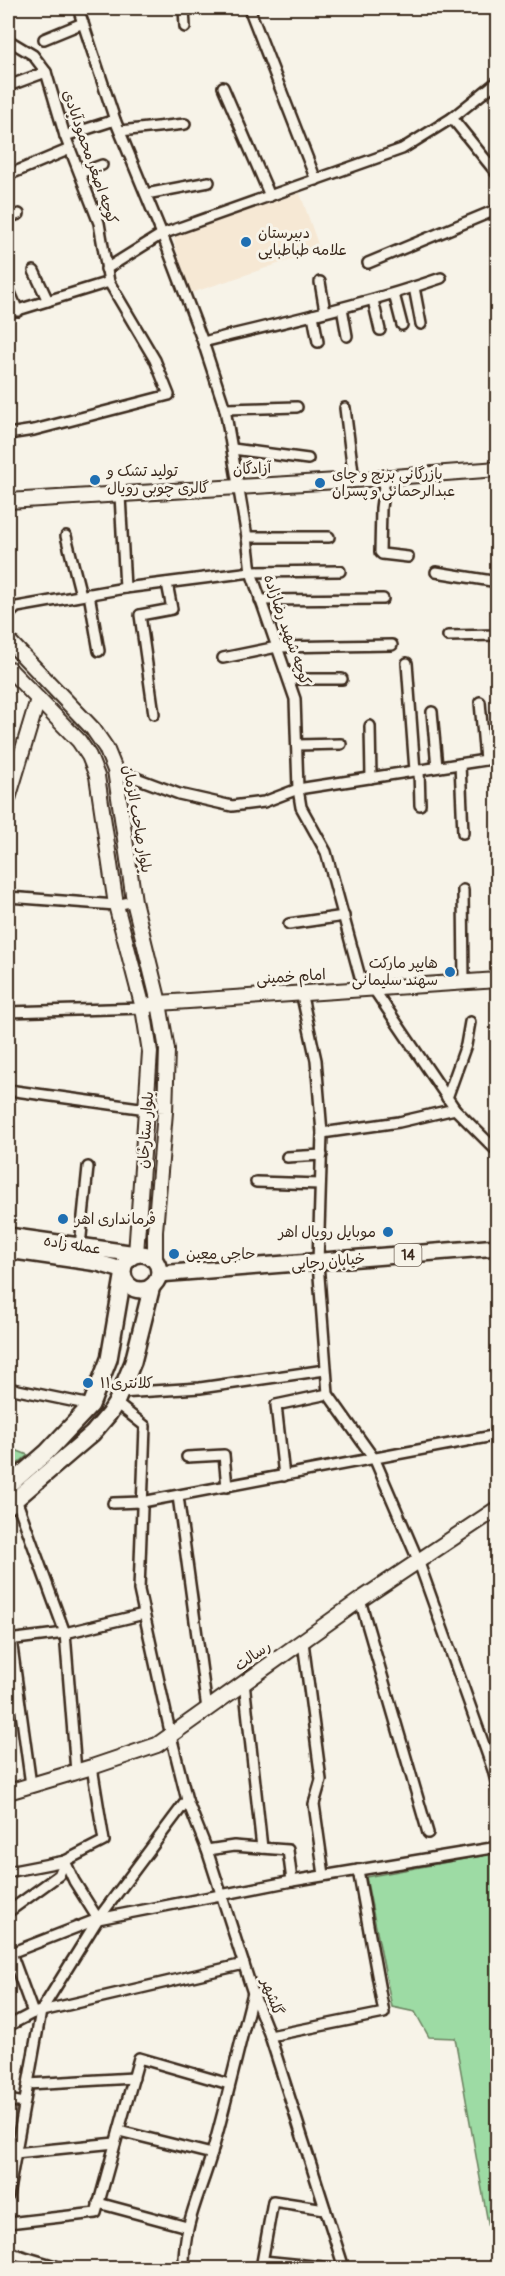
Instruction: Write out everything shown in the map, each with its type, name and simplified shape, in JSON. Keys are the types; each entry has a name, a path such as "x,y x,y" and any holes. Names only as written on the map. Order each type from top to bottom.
{"main road":[{"name":"آزادگان","path":"8,501 498,469"},
{"name":"بلوار صاحب الزمان","path":"8,640 93,729 106,748 115,770 134,901 159,1003"},
{"path":"8,668 79,741 89,756 97,776 116,905 143,1008"},
{"path":"8,799 10,778 38,699"},
{"name":"امام خمینی","path":"143,1008 159,1003 498,980"},
{"name":"بلوار ستارخان","path":"156,1274 155,1231 165,1112 167,1050 159,1003"},
{"name":"بلوار ستارخان","path":"136,1254 150,1052 143,1008"},
{"name":"عمله زاده","path":"8,1236 136,1254"},
{"name":"خیابان رجایی","path":"156,1274 498,1247"},
{"name":"عمله زاده","path":"8,1250 98,1263 123,1273"},
{"path":"143,1254 156,1274 133,1362 118,1398 92,1434 10,1497 47,1452 91,1405 109,1359 123,1273 129,1257 143,1254"},
{"path":"123,1273 126,1283 138,1290 156,1274"},
{"name":"رسالت","path":"8,1792 92,1767 157,1744 171,1736 360,1600 498,1508"}],"street":[{"name":"کوچه شهید رضازاده","path":"78,8 115,120 162,234 203,342 225,409 247,537 250,572 295,699 298,789 301,807 326,852 368,988 455,1109 498,1152"},
{"path":"184,8 185,27"},
{"path":"249,8 316,180"},
{"path":"44,39 83,23"},
{"name":"کوچه اصغر محمودآبادی","path":"8,40 33,55 46,72 65,136 99,223 109,282 155,360 169,395 34,430 8,434"},
{"path":"8,86 46,72"},
{"path":"106,269 162,234 402,149 452,118 498,81"},
{"path":"223,87 270,196"},
{"path":"452,118 498,175"},
{"path":"65,136 115,120"},
{"path":"120,131 185,124"},
{"path":"8,175 70,149"},
{"path":"80,173 102,165"},
{"path":"146,194 209,182"},
{"path":"368,263 498,209"},
{"path":"8,218 19,214"},
{"path":"34,271 48,301"},
{"path":"203,342 373,300 441,278"},
{"path":"8,288 13,312 109,282"},
{"path":"320,282 325,311"},
{"path":"414,287 421,324"},
{"path":"394,294 402,325"},
{"path":"373,300 380,330"},
{"path":"342,308 347,336"},
{"path":"313,315 318,342"},
{"path":"225,409 297,407"},
{"path":"345,408 354,480"},
{"path":"233,449 308,459"},
{"path":"385,478 381,508 380,552 408,557"},
{"path":"120,495 125,588"},
{"path":"66,536 85,595 99,651"},
{"path":"247,537 329,537"},
{"path":"8,615 17,607 125,588 250,572 340,572"},
{"path":"436,572 498,582"},
{"path":"154,714 140,615 172,609 167,583"},
{"path":"260,600 383,599"},
{"path":"448,636 498,635"},
{"path":"223,658 277,647 392,645"},
{"path":"406,663 420,805"},
{"path":"289,679 342,679"},
{"path":"480,702 485,760"},
{"path":"432,712 437,767"},
{"path":"370,726 371,778"},
{"path":"297,745 341,744"},
{"path":"115,770 179,794 232,806 264,802 298,789 498,758"},
{"path":"460,764 463,832"},
{"path":"463,890 464,981"},
{"path":"8,897 116,905 134,901"},
{"path":"289,924 344,916"},
{"path":"301,992 316,1060 322,1132 318,1263 328,1394 375,1460 418,1560 493,1770 498,1790"},
{"path":"8,1012 143,1008"},
{"path":"447,1098 466,1045 470,1022"},
{"path":"8,1090 147,1109"},
{"path":"322,1132 399,1122 455,1109"},
{"path":"287,1157 322,1155"},
{"path":"80,1246 88,1167"},
{"path":"256,1182 320,1184"},
{"path":"118,1398 325,1370"},
{"path":"8,1388 91,1405"},
{"path":"284,1476 276,1405 328,1394"},
{"name":"گلشهر","path":"118,1398 145,1426 139,1590 171,1736 188,1800 207,1850 253,1993 270,2036 344,2268"},
{"path":"113,1503 142,1502 178,1496 498,1435"},
{"path":"187,1457 224,1455 227,1487"},
{"path":"178,1496 207,1709"},
{"path":"10,1497 65,1633 76,1772"},
{"path":"360,1600 428,1833"},
{"path":"31,1785 9,1640 65,1633 144,1614"},
{"path":"303,1642 321,1780 314,1804 324,1875"},
{"path":"244,1682 262,1848"},
{"path":"8,1872 65,1861 104,1841 92,1767"},
{"path":"8,2196 9,2177 28,2084 37,2012 98,1919 188,1800"},
{"path":"207,1850 234,1846 288,1850 292,1881"},
{"path":"37,2012 9,1953 98,1919 324,1875 498,1847"},
{"path":"8,1912 59,1875 65,1861"},
{"path":"65,1861 74,1881 98,1919"},
{"path":"270,2036 384,2013 358,1870"},
{"path":"8,2026 37,2012 244,1964"},
{"path":"184,2268 187,2227 212,2154 253,1993"},
{"path":"8,2223 96,2212 139,2058 229,2084"},
{"path":"28,2084 134,2078"},
{"path":"8,2100 24,2103"},
{"path":"118,2131 212,2154"},
{"path":"15,2153 115,2143"},
{"path":"325,2209 273,2201 262,2265 333,2268"},
{"path":"98,2203 187,2227"},
{"path":"8,2252 63,2268"}],"shaded area":[{"name":"دبیرستان علامه طباطبایی","path":"300,193 320,250 191,293 175,246 174,239 179,233"}],"green space":[{"path":"8,1447 28,1455 8,1472"},
{"path":"497,1853 498,2268 496,2268 455,2038 429,2037 415,2012 392,2007 366,1877"}],"place":[{"name":"دبیرستان علامه طباطبایی","path":"246,242"},
{"name":"تولید تشک و گالری چوبی رویال","path":"95,480"},
{"name":"بازرگانی برنج و چای عبدالرحمانی و پسران","path":"320,483"},
{"name":"هایپر مارکت سهند سلیمانی","path":"450,972"},
{"name":"فرمانداری اهر","path":"63,1219"},
{"name":"موبایل رویال اهر","path":"388,1232"},
{"name":"حاجی معین","path":"174,1254"},
{"name":"کلانتری۱۱","path":"88,1383"}]}
